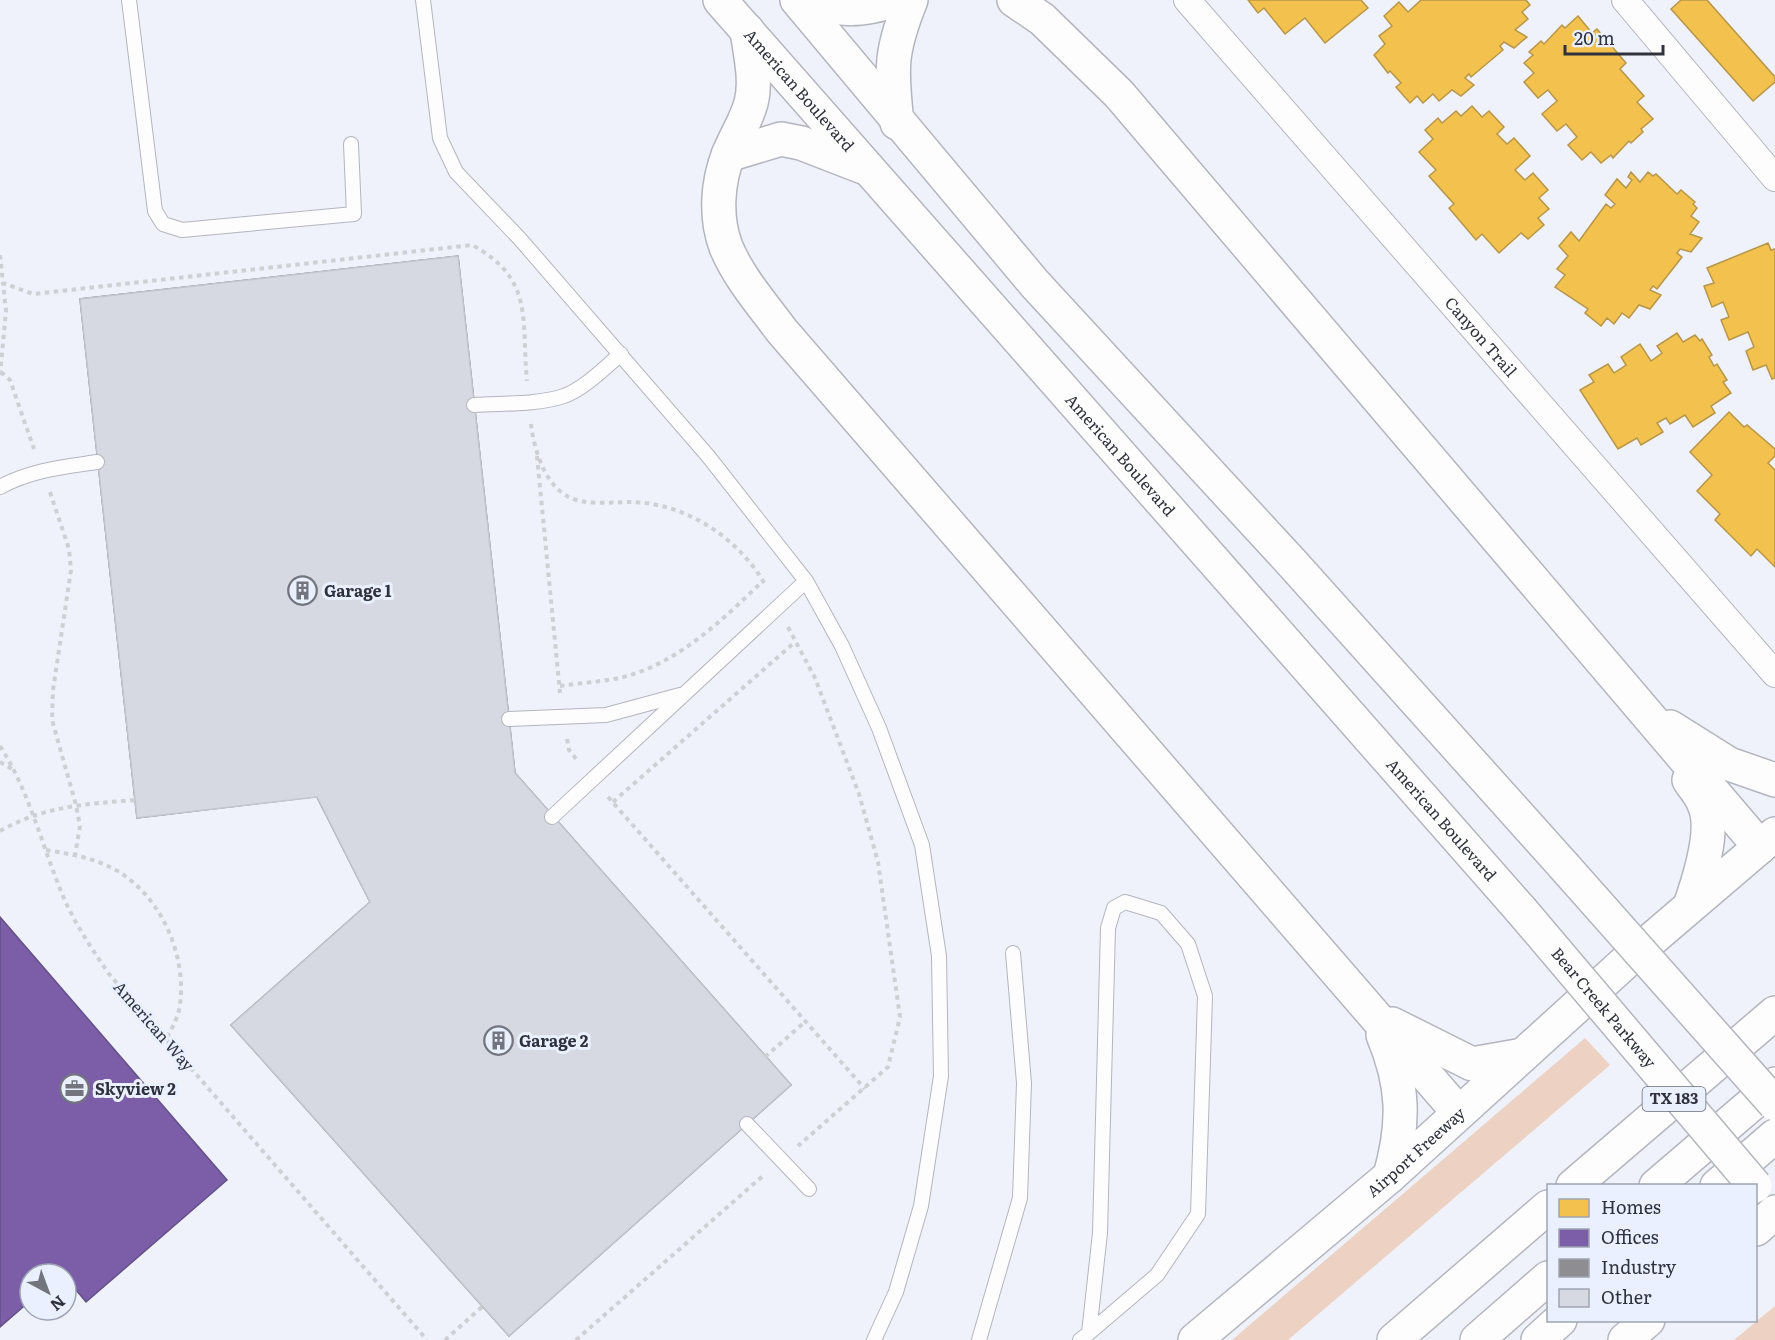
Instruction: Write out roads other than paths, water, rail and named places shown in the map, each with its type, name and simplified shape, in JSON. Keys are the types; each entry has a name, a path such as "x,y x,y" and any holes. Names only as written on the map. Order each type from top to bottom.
{"main road":[{"name":"American Boulevard","path":"720,0 1521,910"},
{"path":"797,0 897,123 1035,284 1293,564 1775,1104"},
{"path":"806,0 833,9 853,11 897,0"},
{"path":"897,123 892,59 897,35 911,0"},
{"path":"1014,0 1042,19 1119,94 1642,709 1768,841"},
{"path":"747,30 753,71 751,102 728,155 720,187 719,218 726,246 740,274 782,331 1459,1113"},
{"path":"728,155 781,139 801,143 867,168"},
{"path":"1642,709 1729,764 1775,780"},
{"path":"1642,709 1705,805 1705,861 1690,906"},
{"name":"Airport Freeway","path":"1195,1340 1390,1176 1631,957 1768,841"},
{"name":"Bear Creek Parkway","path":"1521,910 1753,1184"},
{"name":"TX 183","path":"1574,1184 1775,1013"},
{"path":"1374,1014 1440,1050 1472,1064 1523,1054"},
{"path":"1374,1014 1396,1068 1401,1108 1399,1144 1390,1176"},
{"path":"1657,1184 1775,1084"},
{"path":"1718,1184 1775,1136"},
{"name":"Bear Creek Parkway","path":"1757,1188 1775,1211"},
{"path":"1394,1340 1547,1208"},
{"path":"1757,1227 1775,1211"},
{"path":"1477,1340 1547,1279"},
{"path":"1538,1340 1558,1322"},
{"path":"1625,1340 1646,1322"}],"street":[{"name":"Canyon Trail","path":"1187,0 1775,674"},
{"path":"1625,0 1775,178"}],"lane":[{"path":"129,0 155,211 163,224 182,230 354,214 351,144"},
{"path":"423,0 440,138 456,172 621,354 708,456 806,581 842,646 879,728 922,845 939,956 941,1076 921,1206 896,1292 874,1340"},
{"path":"474,405 529,402 564,395 589,381 621,354"},
{"path":"0,487 18,477 44,470 97,462"},
{"path":"552,817 806,581"},
{"path":"510,719 606,715 682,695"},
{"path":"1125,902 1161,913 1188,944 1205,996 1198,1214 1157,1275 1085,1336 1101,1233 1108,928 1114,908 1125,902"},
{"path":"979,1340 1020,1198 1024,1083 1013,953"},
{"path":"747,1124 809,1189"}],"place":[{"name":"Garage 1","path":"303,591"},
{"name":"Garage 2","path":"498,1041"},
{"name":"Skyview 2","path":"74,1089"}]}
